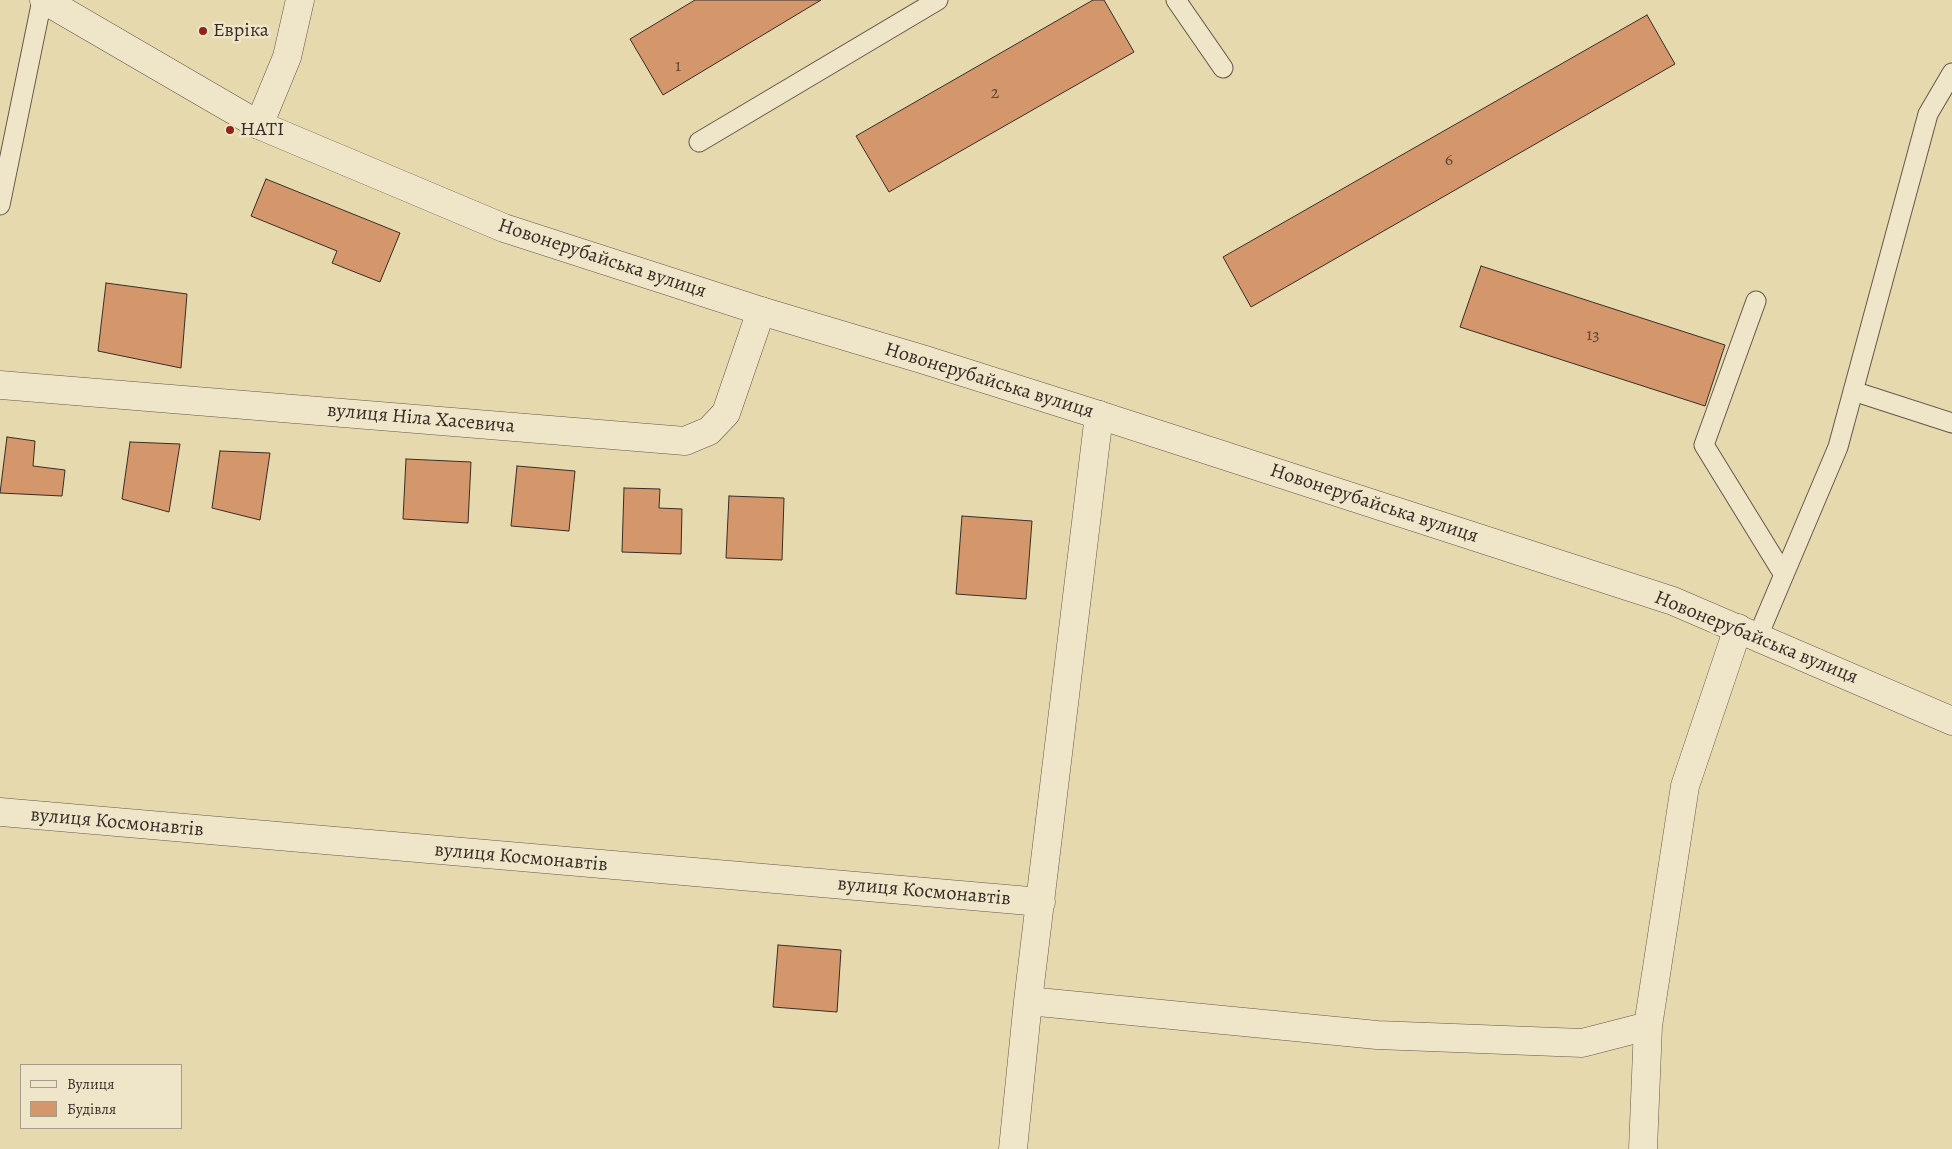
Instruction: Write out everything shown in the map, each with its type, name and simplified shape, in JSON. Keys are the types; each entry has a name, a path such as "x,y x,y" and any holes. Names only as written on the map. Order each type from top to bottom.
{"street":[{"name":"Новонерубайська вулиця","path":"43,0 259,125 504,228 761,311 926,360 1099,415 1673,601 1952,721"},
{"path":"259,125 287,57 300,0"},
{"name":"вулиця Ніла Хасевича","path":"0,385 685,440 709,431 726,413 761,311"},
{"path":"1013,1149 1028,1002 1099,415"},
{"path":"1643,1149 1648,1026 1685,786 1748,632"},
{"name":"вулиця Космонавтів","path":"0,812 1041,902"},
{"path":"1028,1002 1377,1035 1572,1043 1582,1043 1648,1026"}],"lane":[{"path":"0,206 43,0"},
{"path":"699,142 938,0"},
{"path":"1176,0 1223,68"},
{"path":"1748,632 1784,575 1838,447 1928,114 1952,73"},
{"path":"1756,301 1704,445 1784,575"},
{"path":"1853,391 1952,423"}],"building":[{"path":"695,0 821,0 663,95 630,39"},
{"path":"1093,0 1104,0 1134,52 889,192 856,136"},
{"path":"1647,15 1675,64 1251,307 1223,257"},
{"path":"266,179 400,233 380,282 332,263 337,251 251,216"},
{"path":"1481,266 1725,345 1705,406 1460,327"},
{"path":"106,283 187,294 181,368 98,351"},
{"path":"7,437 35,441 33,466 65,470 62,496 0,493"},
{"path":"130,442 180,444 169,512 122,499"},
{"path":"220,451 270,453 260,520 212,508"},
{"path":"406,459 471,462 468,523 403,519"},
{"path":"517,466 575,471 569,531 511,526"},
{"path":"624,488 660,489 659,508 682,509 681,554 622,552"},
{"path":"729,496 784,498 782,560 726,558"},
{"path":"962,516 1032,521 1026,599 956,594"},
{"path":"778,945 841,950 837,1012 773,1007"}],"place":[{"name":"Евріка","path":"203,31"},
{"name":"НАТІ","path":"230,130"}]}
